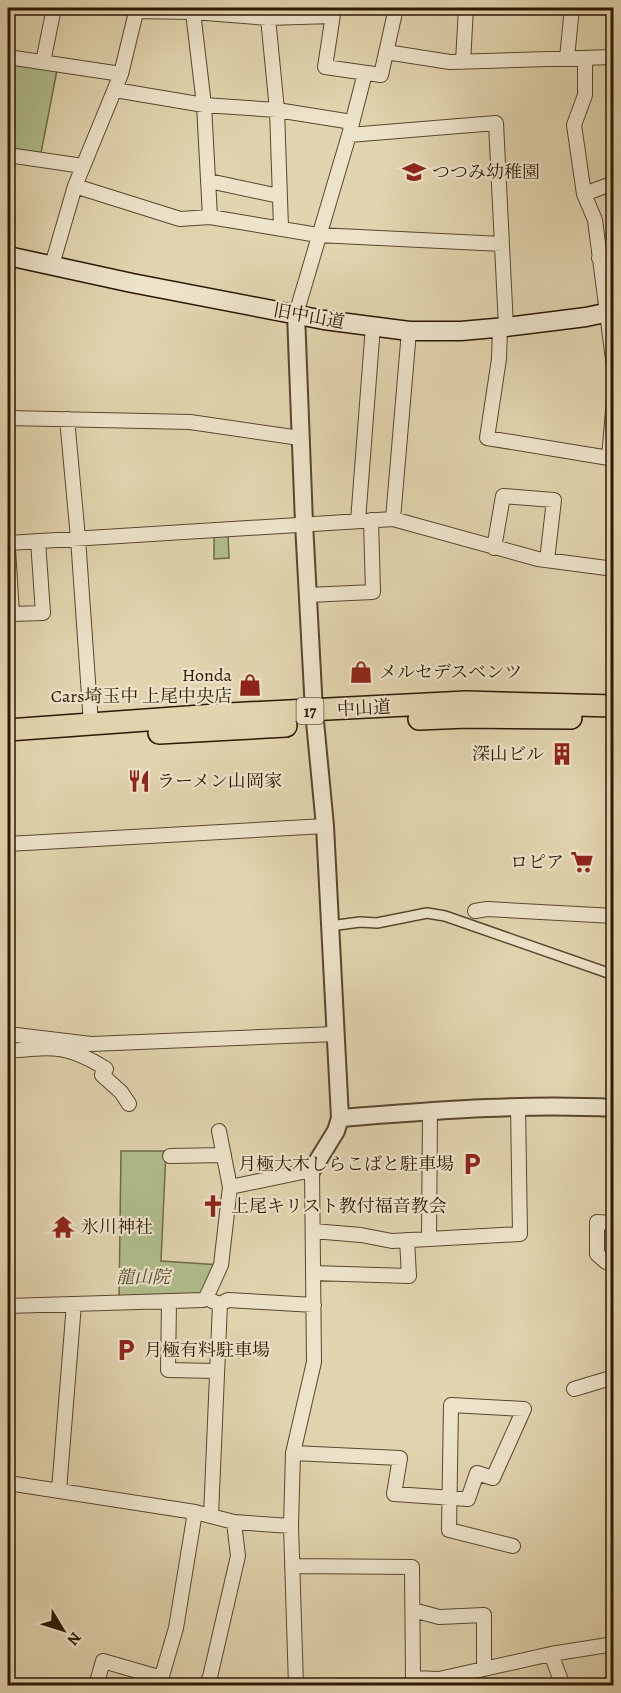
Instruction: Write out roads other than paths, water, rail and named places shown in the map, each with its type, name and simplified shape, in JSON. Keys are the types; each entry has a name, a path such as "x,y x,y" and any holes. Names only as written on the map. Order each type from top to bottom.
{"highway":[{"name":"中山道","path":"8,743 466,702 614,706"},
{"name":"中山道","path":"8,730 230,714 315,717 614,719"}],"main road":[{"name":"旧中山道","path":"8,256 132,283 324,320 409,331 503,328 609,312"}],"street":[{"path":"43,62 54,8"},
{"path":"51,265 75,186 121,74 137,9 200,11 267,18 333,12 325,67 381,75 396,8"},
{"path":"463,62 466,8"},
{"path":"567,58 572,8"},
{"path":"200,11 210,217"},
{"path":"267,18 277,110 281,228"},
{"path":"386,52 450,62 614,57"},
{"path":"8,57 121,74"},
{"path":"585,58 585,94 574,125 584,194 595,220 609,312 614,367"},
{"path":"296,1686 291,1526 293,1453 314,1362 312,1170 336,1131 340,1118 325,826 315,717 304,523 296,314 365,73"},
{"path":"115,90 204,105 277,110 351,128 496,123 502,244 503,328 487,438 609,458 614,399"},
{"path":"8,155 83,166"},
{"path":"208,181 279,196"},
{"path":"584,194 614,183"},
{"path":"75,186 180,219 210,217 318,235 502,244"},
{"path":"599,258 614,253"},
{"path":"308,595 373,592 364,520 373,326"},
{"path":"393,519 409,331"},
{"path":"8,418 190,422 300,438"},
{"path":"67,419 91,724"},
{"path":"494,548 503,496 554,500 547,560"},
{"path":"8,543 393,519 494,548 547,560 614,570"},
{"path":"8,549 12,614 43,613 38,541"},
{"path":"8,844 325,826"},
{"path":"470,924 475,911 487,909 614,916"},
{"path":"330,926 360,922 377,923 427,913 445,916 614,975"},
{"path":"8,1034 91,1044 336,1034"},
{"path":"8,1051 47,1047 84,1055 106,1069 102,1075 121,1092 129,1104"},
{"path":"340,1118 518,1106 557,1105 614,1108"},
{"path":"313,1231 361,1235 392,1241 520,1234 518,1106"},
{"path":"429,1239 430,1111"},
{"path":"206,1298 221,1265 230,1187 219,1131"},
{"path":"170,1156 224,1155"},
{"path":"230,1187 312,1170"},
{"path":"614,1222 597,1222 597,1254 606,1262 614,1262"},
{"path":"313,1273 410,1276 406,1240"},
{"path":"8,1306 203,1300 206,1298 220,1304 228,1300 314,1305"},
{"path":"169,1301 168,1370 217,1371"},
{"path":"59,1490 74,1304"},
{"path":"211,1516 220,1304"},
{"path":"574,1389 614,1377"},
{"path":"293,1453 400,1458 394,1494 450,1497 468,1499 477,1473 493,1478 524,1409 451,1405 450,1497 449,1530 513,1546"},
{"path":"8,1483 195,1512 234,1522 291,1526"},
{"path":"96,1686 103,1661 160,1682 177,1628 195,1512"},
{"path":"206,1686 238,1556 234,1522"},
{"path":"292,1566 412,1567 413,1678 439,1679 552,1654 614,1644"},
{"path":"413,1610 439,1617 484,1615 484,1669"},
{"path":"552,1654 564,1686"}],"place":[{"name":"つつみ幼稚園","path":"414,172"},
{"name":"メルセデスベンツ","path":"361,672"},
{"name":"Honda Cars埼玉中 上尾中央店","path":"250,685"},
{"name":"深山ビル","path":"562,754"},
{"name":"ラーメン山岡家","path":"139,781"},
{"name":"ロピア","path":"582,862"},
{"name":"月極大木しらこばと駐車場","path":"472,1164"},
{"name":"上尾キリスト教付福音教会","path":"213,1206"},
{"name":"氷川神社","path":"63,1227"},
{"name":"月極有料駐車場","path":"126,1350"}],"park label":[{"name":"龍山院","path":"143,1277"}]}
